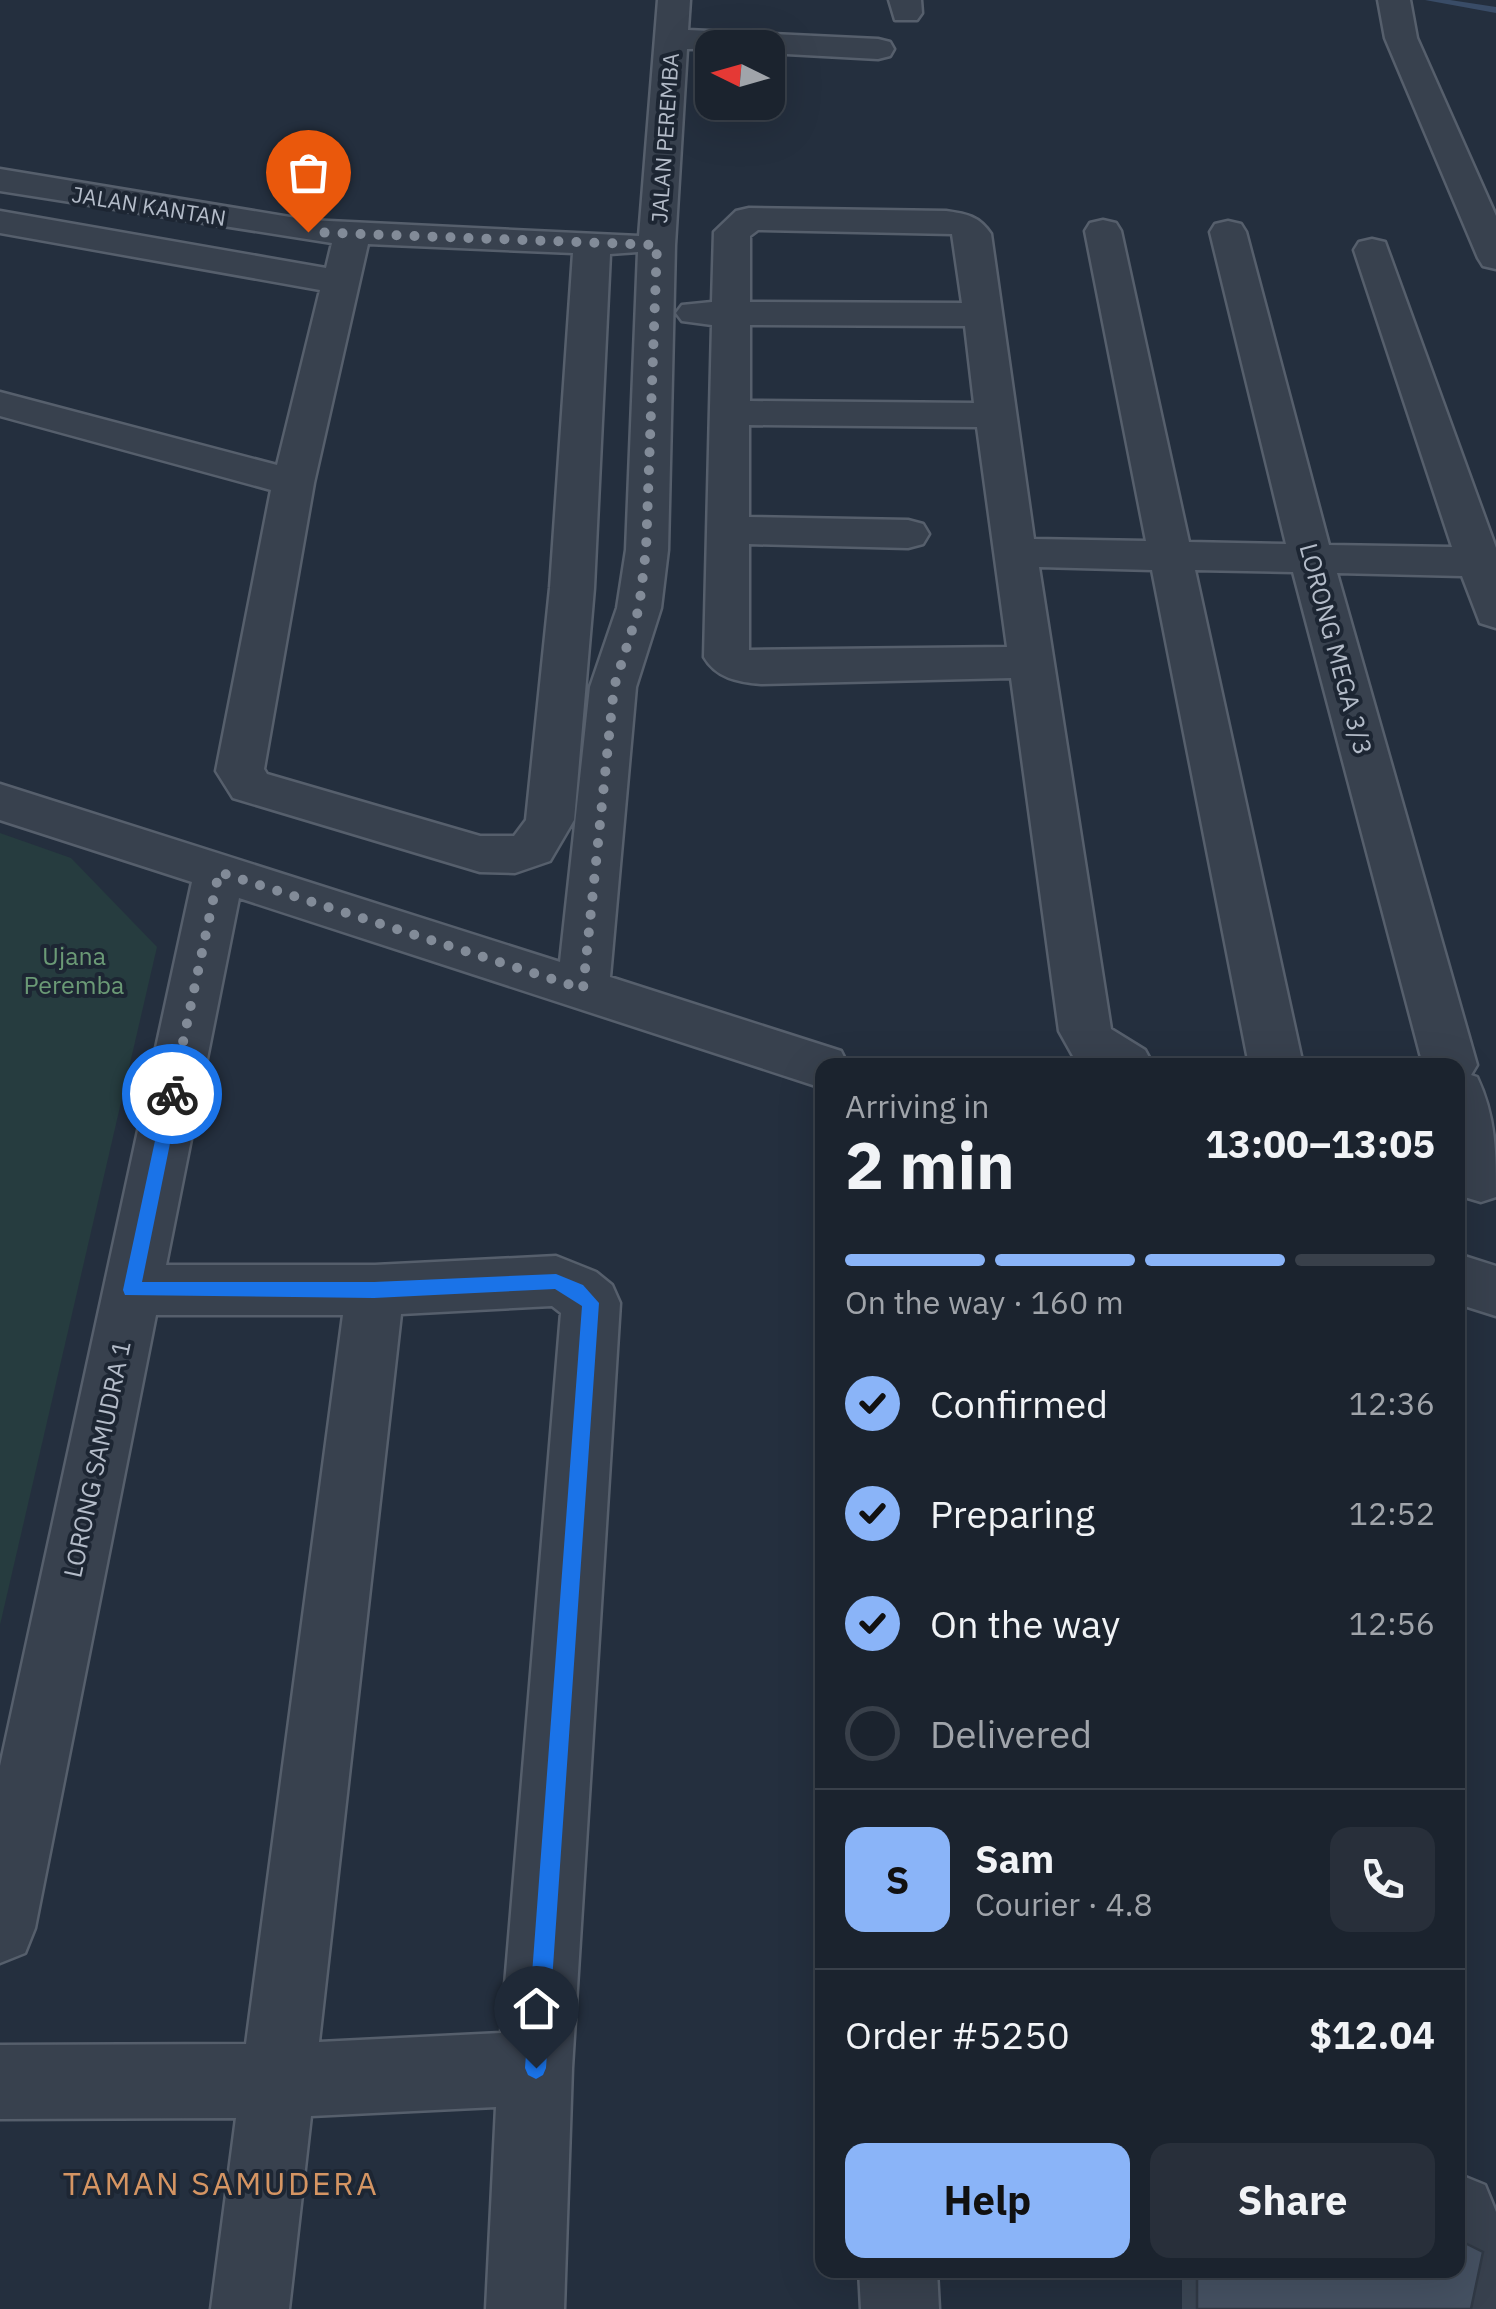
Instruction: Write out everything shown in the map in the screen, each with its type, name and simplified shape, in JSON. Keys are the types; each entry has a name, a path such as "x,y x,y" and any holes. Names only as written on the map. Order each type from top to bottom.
{"street":[{"path":"1394,5 1401,38 1496,258"},
{"path":"674,20 878,49"},
{"name":"JALAN PEREMBA","path":"583,989 614,687 639,608 646,550 657,245 674,20"},
{"name":"JALAN KANTAN","path":"0,180 352,236 657,245"},
{"path":"1031,662 761,668 743,666 726,657 732,232 739,224 749,219 963,224 973,234 995,415 1085,1031 1095,1050 1112,1058"},
{"path":"0,222 340,282"},
{"path":"1103,231 1275,1058"},
{"name":"LORONG MEGA 3/3","path":"1228,232 1311,558 1448,1058"},
{"path":"352,236 293,483 240,771 250,786 480,854 509,856 533,850 545,839 550,820 572,588 592,243"},
{"path":"1372,250 1487,562 1496,613"},
{"path":"655,313 982,316"},
{"path":"0,404 293,483"},
{"path":"729,412 995,415"},
{"path":"727,530 908,534"},
{"path":"1015,553 1487,562"},
{"path":"0,802 815,1064"},
{"name":"LORONG SAMUDRA 1","path":"0,1928 219,872"},
{"path":"1465,1123 1478,1178"},
{"path":"1465,1280 1496,1291"},
{"path":"132,1290 374,1290 556,1281 576,1290 591,1303 536,2068 524,2309"},
{"path":"250,2309 374,1290"},
{"path":"0,2082 277,2081 536,2068"},
{"path":"1465,2246 1478,2309"},
{"path":"898,2278 900,2309"}],"green space":[{"name":"Ujana Peremba","path":"0,833 71,858 157,947 0,1625"}],"building":[{"path":"1465,2243 1483,2252 1471,2309 1197,2309 1197,2278 1465,2278"}],"waterway":[{"path":"1430,0 1496,10"}],"way so far":[{"path":"172,1094 219,872 583,989 614,687 639,608 646,550 657,245 308,232"}],"district":[{"name":"TAMAN SAMUDERA","path":"221,2184"}],"route":[{"path":"172,1094 132,1290 374,1290 556,1281 576,1290 591,1303 536,2068"}]}
